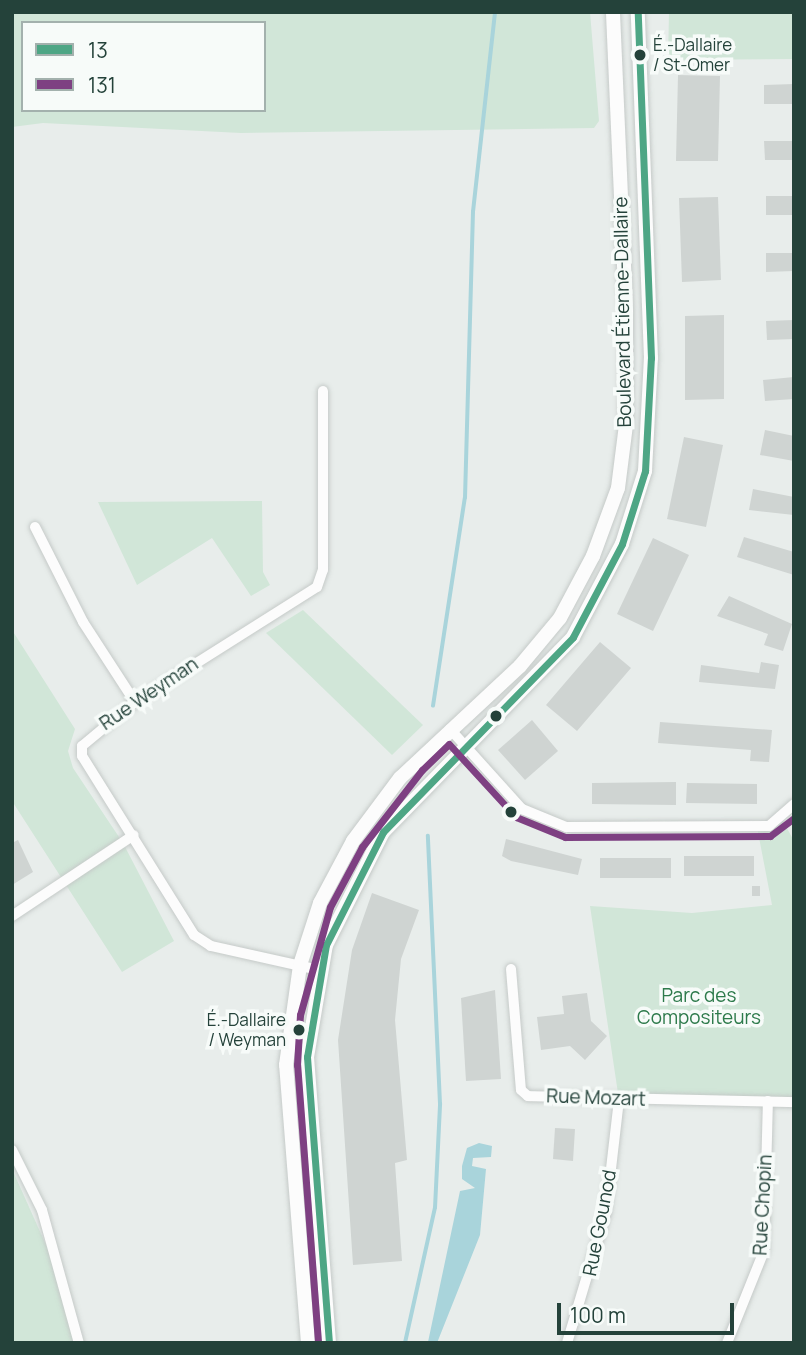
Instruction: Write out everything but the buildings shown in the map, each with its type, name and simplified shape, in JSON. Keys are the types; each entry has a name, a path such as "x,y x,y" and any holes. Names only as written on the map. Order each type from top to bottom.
{"street":[{"name":"Boulevard Étienne-Dallaire","path":"308,1343 286,1065 300,965 320,903 352,841 450,729 520,666 559,618 593,556 618,488 626,425 626,311 613,12"},
{"name":"Boulevard Étienne-Dallaire","path":"329,1343 307,1057 318,970 371,849 464,746 526,692 573,637 622,544 645,471 651,358 638,12"},
{"name":"Rue Weyman","path":"318,970 203,942 134,835 82,746 135,702 317,587 323,570 323,391"},
{"path":"35,527 83,622 135,702"},
{"path":"450,729 522,809 566,827 769,826 794,804"},
{"path":"12,916 134,835"},
{"name":"Rue Mozart","path":"511,969 521,1090 528,1096 794,1102"},
{"name":"Rue Gounod","path":"567,1343 606,1212 619,1100"},
{"name":"Rue Chopin","path":"727,1343 764,1251 768,1101"},
{"path":"12,1150 42,1210 79,1343"}],"green space":[{"path":"12,12 590,12 599,121 594,128 241,133 43,123 12,127"},
{"path":"669,12 794,12 794,59 668,60"},
{"path":"262,501 263,572 270,585 251,596 212,538 137,585 98,502"},
{"path":"303,610 423,725 392,755 266,633"},
{"path":"12,630 75,729 68,751 73,768 123,843 174,941 122,972 12,801"},
{"name":"Parc des Compositeurs","path":"783,821 794,841 794,1102 619,1100 590,906 692,913 772,905 757,827"},
{"path":"12,1169 72,1303 79,1343 12,1343"}],"water":[{"path":"479,1143 492,1146 491,1157 473,1158 472,1166 486,1169 480,1235 437,1343 428,1342 460,1191 475,1188 462,1179 462,1166 467,1148"}],"waterway":[{"path":"433,706 465,498 473,212 495,12"},
{"path":"405,1343 435,1208 440,1104 428,836"}],"transit line":[{"name":"13","path":"329,1343 307,1057 326,945 383,832 573,637 622,544 645,471 651,358 638,12"},
{"name":"131","path":"318,1342 297,1065 300,1015 330,907 362,847 422,770 449,744 516,817 565,837 770,836 794,818"}],"place":[{"name":"É.-Dallaire / St-Omer","path":"640,55"},
{"name":"É.-Dallaire / Weyman","path":"299,1030"}]}
